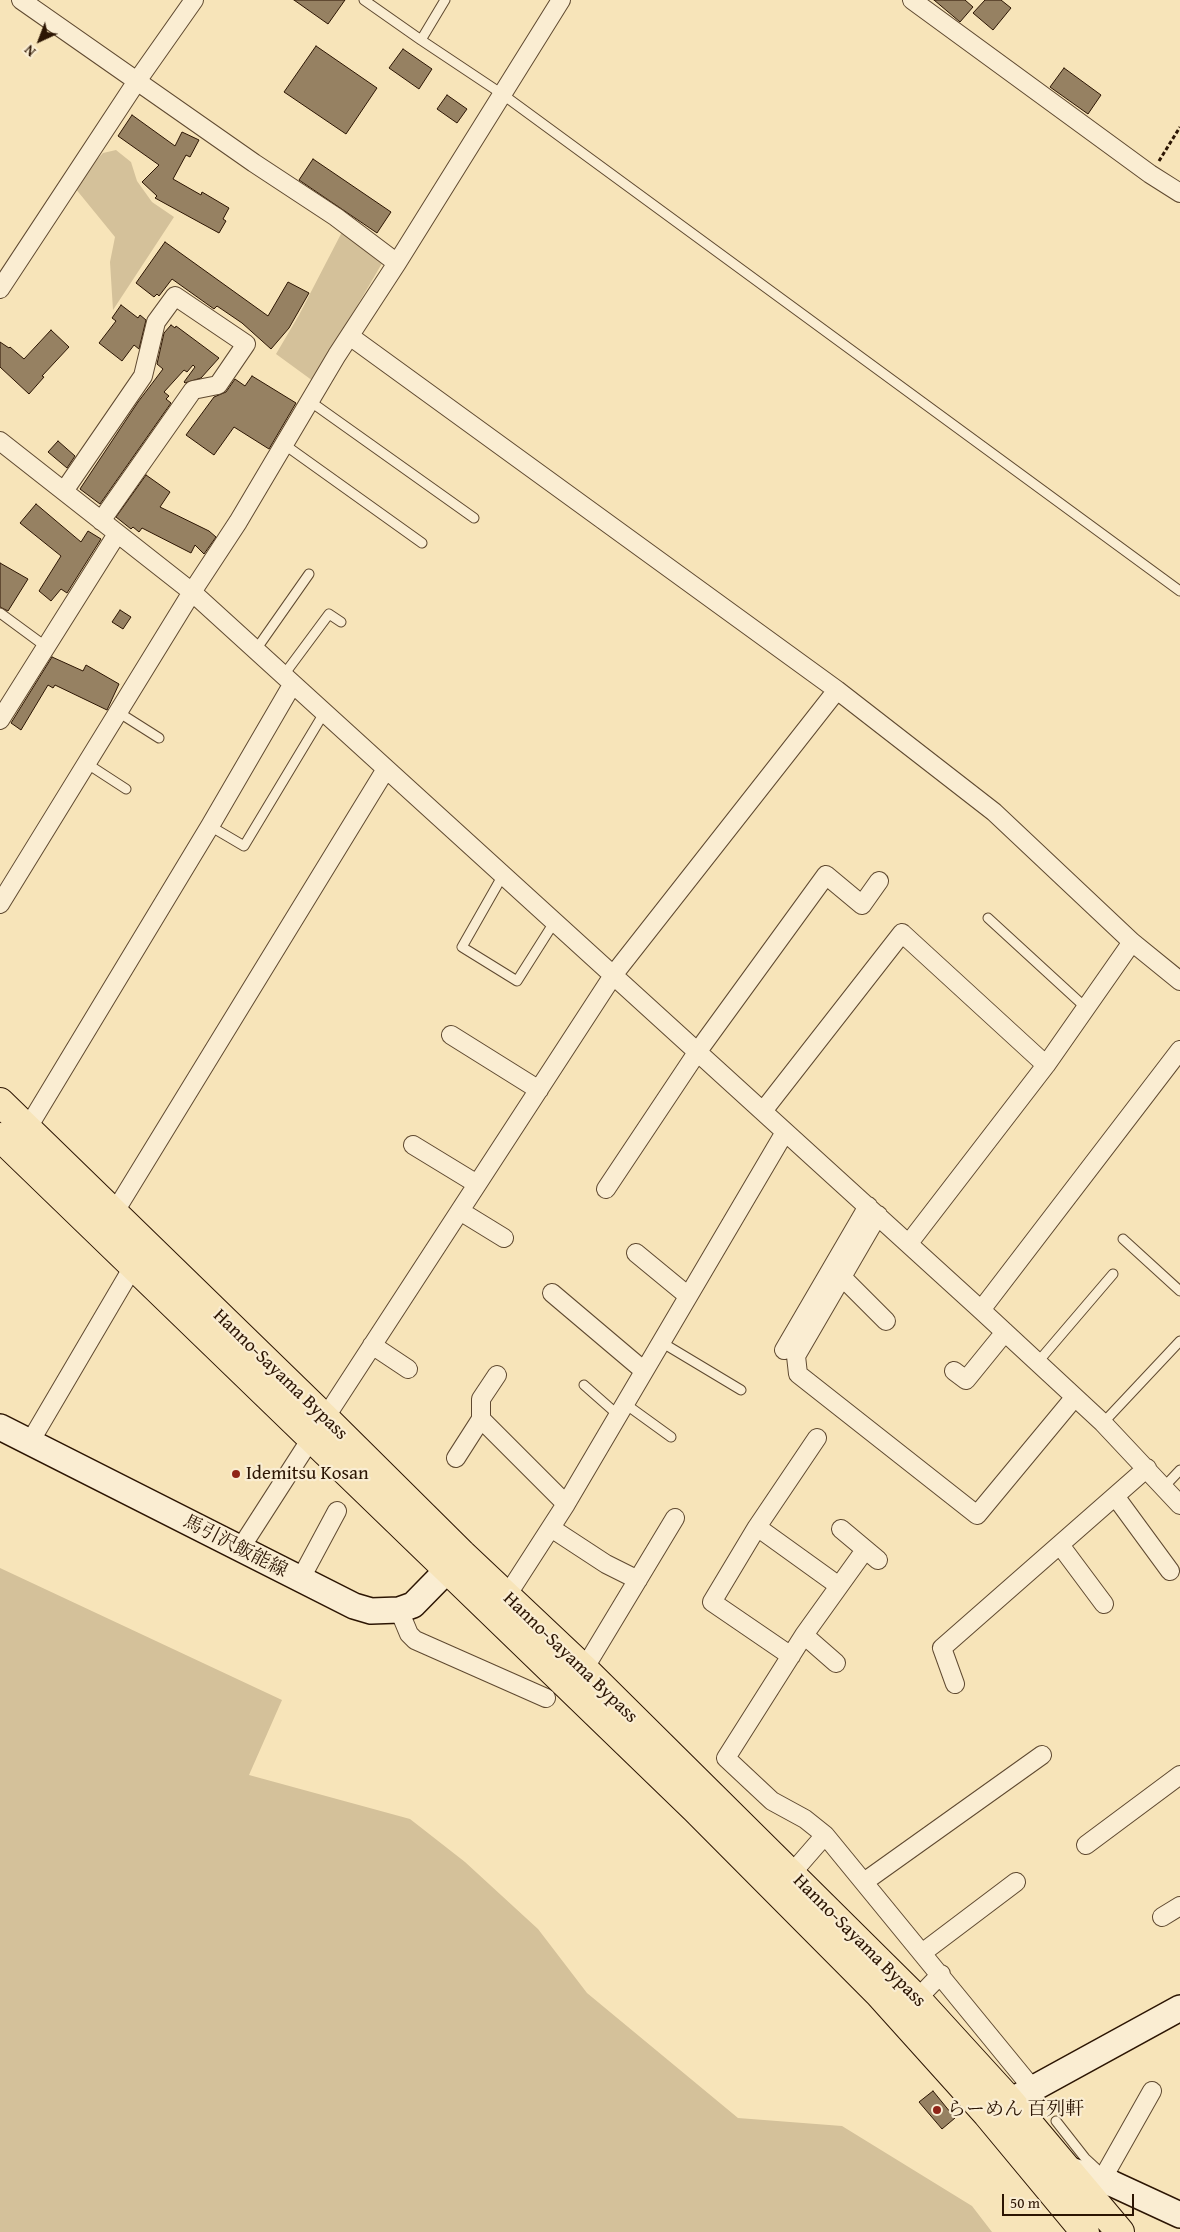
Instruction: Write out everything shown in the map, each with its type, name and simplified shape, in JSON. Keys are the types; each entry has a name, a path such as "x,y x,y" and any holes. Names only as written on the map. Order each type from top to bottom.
{"highway":[{"name":"Hanno-Sayama Bypass","path":"0,1102 114,1214 319,1428 455,1563 879,1994 987,2114 1086,2232"},
{"name":"Hanno-Sayama Bypass","path":"0,1136 134,1265 319,1428"},
{"name":"Hanno-Sayama Bypass","path":"455,1563 506,1596 584,1669 917,1998 1021,2095 1064,2168 1120,2232"}],"main road":[{"name":"馬引沢飯能線","path":"0,1427 354,1606 372,1611 399,1610 413,1605 455,1563"},
{"path":"987,2114 1180,2008"},
{"path":"1064,2168 1109,2180 1178,2212"}],"street":[{"path":"21,0 336,217 397,263"},
{"path":"0,289 137,81 194,0"},
{"path":"0,904 192,592 285,446 337,355 351,337 561,0"},
{"path":"912,0 1150,174 1180,193"},
{"path":"64,491 143,376 156,322 175,296 246,344 218,385 193,390 101,521"},
{"path":"351,337 837,690 994,812 1132,942 1180,980"},
{"path":"0,441 192,592 287,681 614,974 785,1132 909,1243 1103,1423 1180,1505"},
{"path":"0,720 117,534"},
{"path":"27,1129 210,826 287,681"},
{"path":"240,1548 614,974 837,690"},
{"path":"114,1214 386,769"},
{"path":"606,1189 698,1051 826,875 862,905 879,880"},
{"path":"763,1111 902,933 1046,1065"},
{"path":"909,1243 1046,1065 1132,942"},
{"path":"451,1035 539,1090"},
{"path":"981,1310 1180,1050"},
{"path":"506,1596 566,1504 662,1342 687,1295 785,1132"},
{"path":"413,1146 478,1184"},
{"path":"460,1211 504,1238"},
{"path":"873,1211 842,1277 796,1356 798,1374 977,1515 1074,1398"},
{"path":"784,1350 873,1211"},
{"path":"636,1253 687,1295"},
{"path":"30,1442 134,1265"},
{"path":"842,1277 886,1321"},
{"path":"552,1293 644,1370"},
{"path":"954,1371 966,1380 1005,1332"},
{"path":"372,1345 408,1369"},
{"path":"456,1458 481,1419 481,1400 496,1375"},
{"path":"481,1419 566,1504"},
{"path":"791,1656 712,1602 758,1527 817,1438"},
{"path":"955,1684 942,1648 1147,1468"},
{"path":"1115,1496 1170,1572"},
{"path":"300,1580 337,1511"},
{"path":"584,1669 675,1518"},
{"path":"758,1527 838,1586"},
{"path":"551,1528 606,1564 638,1580"},
{"path":"842,1529 872,1555 838,1586 726,1758 772,1801 805,1819 825,1835 941,1974 1021,2095"},
{"path":"1060,1545 1104,1604"},
{"path":"399,1610 409,1634 415,1640 546,1698"},
{"path":"804,1636 836,1663"},
{"path":"864,1882 1042,1755"},
{"path":"1086,1845 1180,1775"},
{"path":"792,1874 825,1835"},
{"path":"922,1952 1016,1882"},
{"path":"1162,1917 1180,1906"},
{"path":"917,1998 941,1974"},
{"path":"1109,2180 1152,2091"}],"lane":[{"path":"364,0 502,94 1180,591"},
{"path":"421,40 445,0"},
{"path":"311,402 474,518"},
{"path":"285,446 422,543"},
{"path":"254,651 309,574"},
{"path":"0,613 45,646"},
{"path":"287,681 329,614 341,622"},
{"path":"118,712 159,738"},
{"path":"210,826 244,846 324,714"},
{"path":"86,763 126,789"},
{"path":"503,876 462,947 517,981 555,922"},
{"path":"988,918 1085,1008"},
{"path":"1123,1239 1180,1292"},
{"path":"1037,1363 1113,1274"},
{"path":"1103,1423 1180,1341"},
{"path":"662,1342 741,1390"},
{"path":"584,1385 671,1438"},
{"path":"1164,1486 1180,1470"},
{"path":"1056,2121 1084,2158 1109,2180"}],"path":[{"path":"1150,174 1180,127"}],"shaded area":[{"path":"116,150 131,162 137,181 152,202 174,217 113,310 110,262 115,237 75,188 103,153"},
{"path":"342,232 384,260 313,381 276,354 299,315"},
{"path":"0,1568 282,1700 249,1775 410,1819 465,1862 538,1929 587,1993 738,2118 842,2126 972,2206 992,2232 0,2232"}],"building":[{"path":"294,0 345,0 328,24"},
{"path":"934,0 965,0 973,7 960,22"},
{"path":"985,0 1001,0 1011,8 993,30 973,13"},
{"path":"316,46 377,88 346,134 284,92"},
{"path":"403,49 432,69 419,89 389,68"},
{"path":"1064,68 1101,95 1088,114 1050,87"},
{"path":"447,95 467,109 457,123 437,109"},
{"path":"132,115 175,146 182,132 199,140 190,157 186,155 173,179 201,195 202,192 229,208 223,219 226,221 219,233 155,198 157,196 142,182 159,165 118,136"},
{"path":"313,159 391,212 377,233 299,180"},
{"path":"165,242 268,316 288,282 309,293 289,328 271,349 242,323 217,306 214,309 172,279 159,296 157,294 154,297 136,283"},
{"path":"121,305 138,318 140,315 146,320 139,349 134,345 122,361 99,343 116,321 112,318"},
{"path":"171,325 175,328 176,326 219,358 201,378 185,383 195,367 193,365 187,372 184,370 164,392 169,396 166,399 171,403 100,504 80,489 138,402 163,369 157,364 164,333"},
{"path":"51,330 69,347 42,376 44,377 29,394 0,367 0,342 10,347 24,359"},
{"path":"252,376 296,403 269,449 234,427 214,455 186,435 214,397 226,392 235,379 245,386"},
{"path":"58,441 75,456 67,468 48,452"},
{"path":"146,475 170,492 160,507 209,531 216,537 204,554 195,545 191,553 142,528 139,532 133,527 131,529 116,517"},
{"path":"36,504 81,542 88,531 101,539 67,593 61,589 51,601 39,591 61,556 20,523"},
{"path":"0,563 28,579 8,611 0,607"},
{"path":"120,610 131,617 123,629 112,622"},
{"path":"52,657 83,671 86,665 119,684 107,710 55,685 53,688 48,685 21,730 11,723"},
{"name":"らーめん 百列軒","path":"933,2091 955,2118 942,2129 919,2102"}],"place":[{"name":"Idemitsu Kosan","path":"236,1474"},
{"name":"らーめん 百列軒","path":"937,2110"}]}
